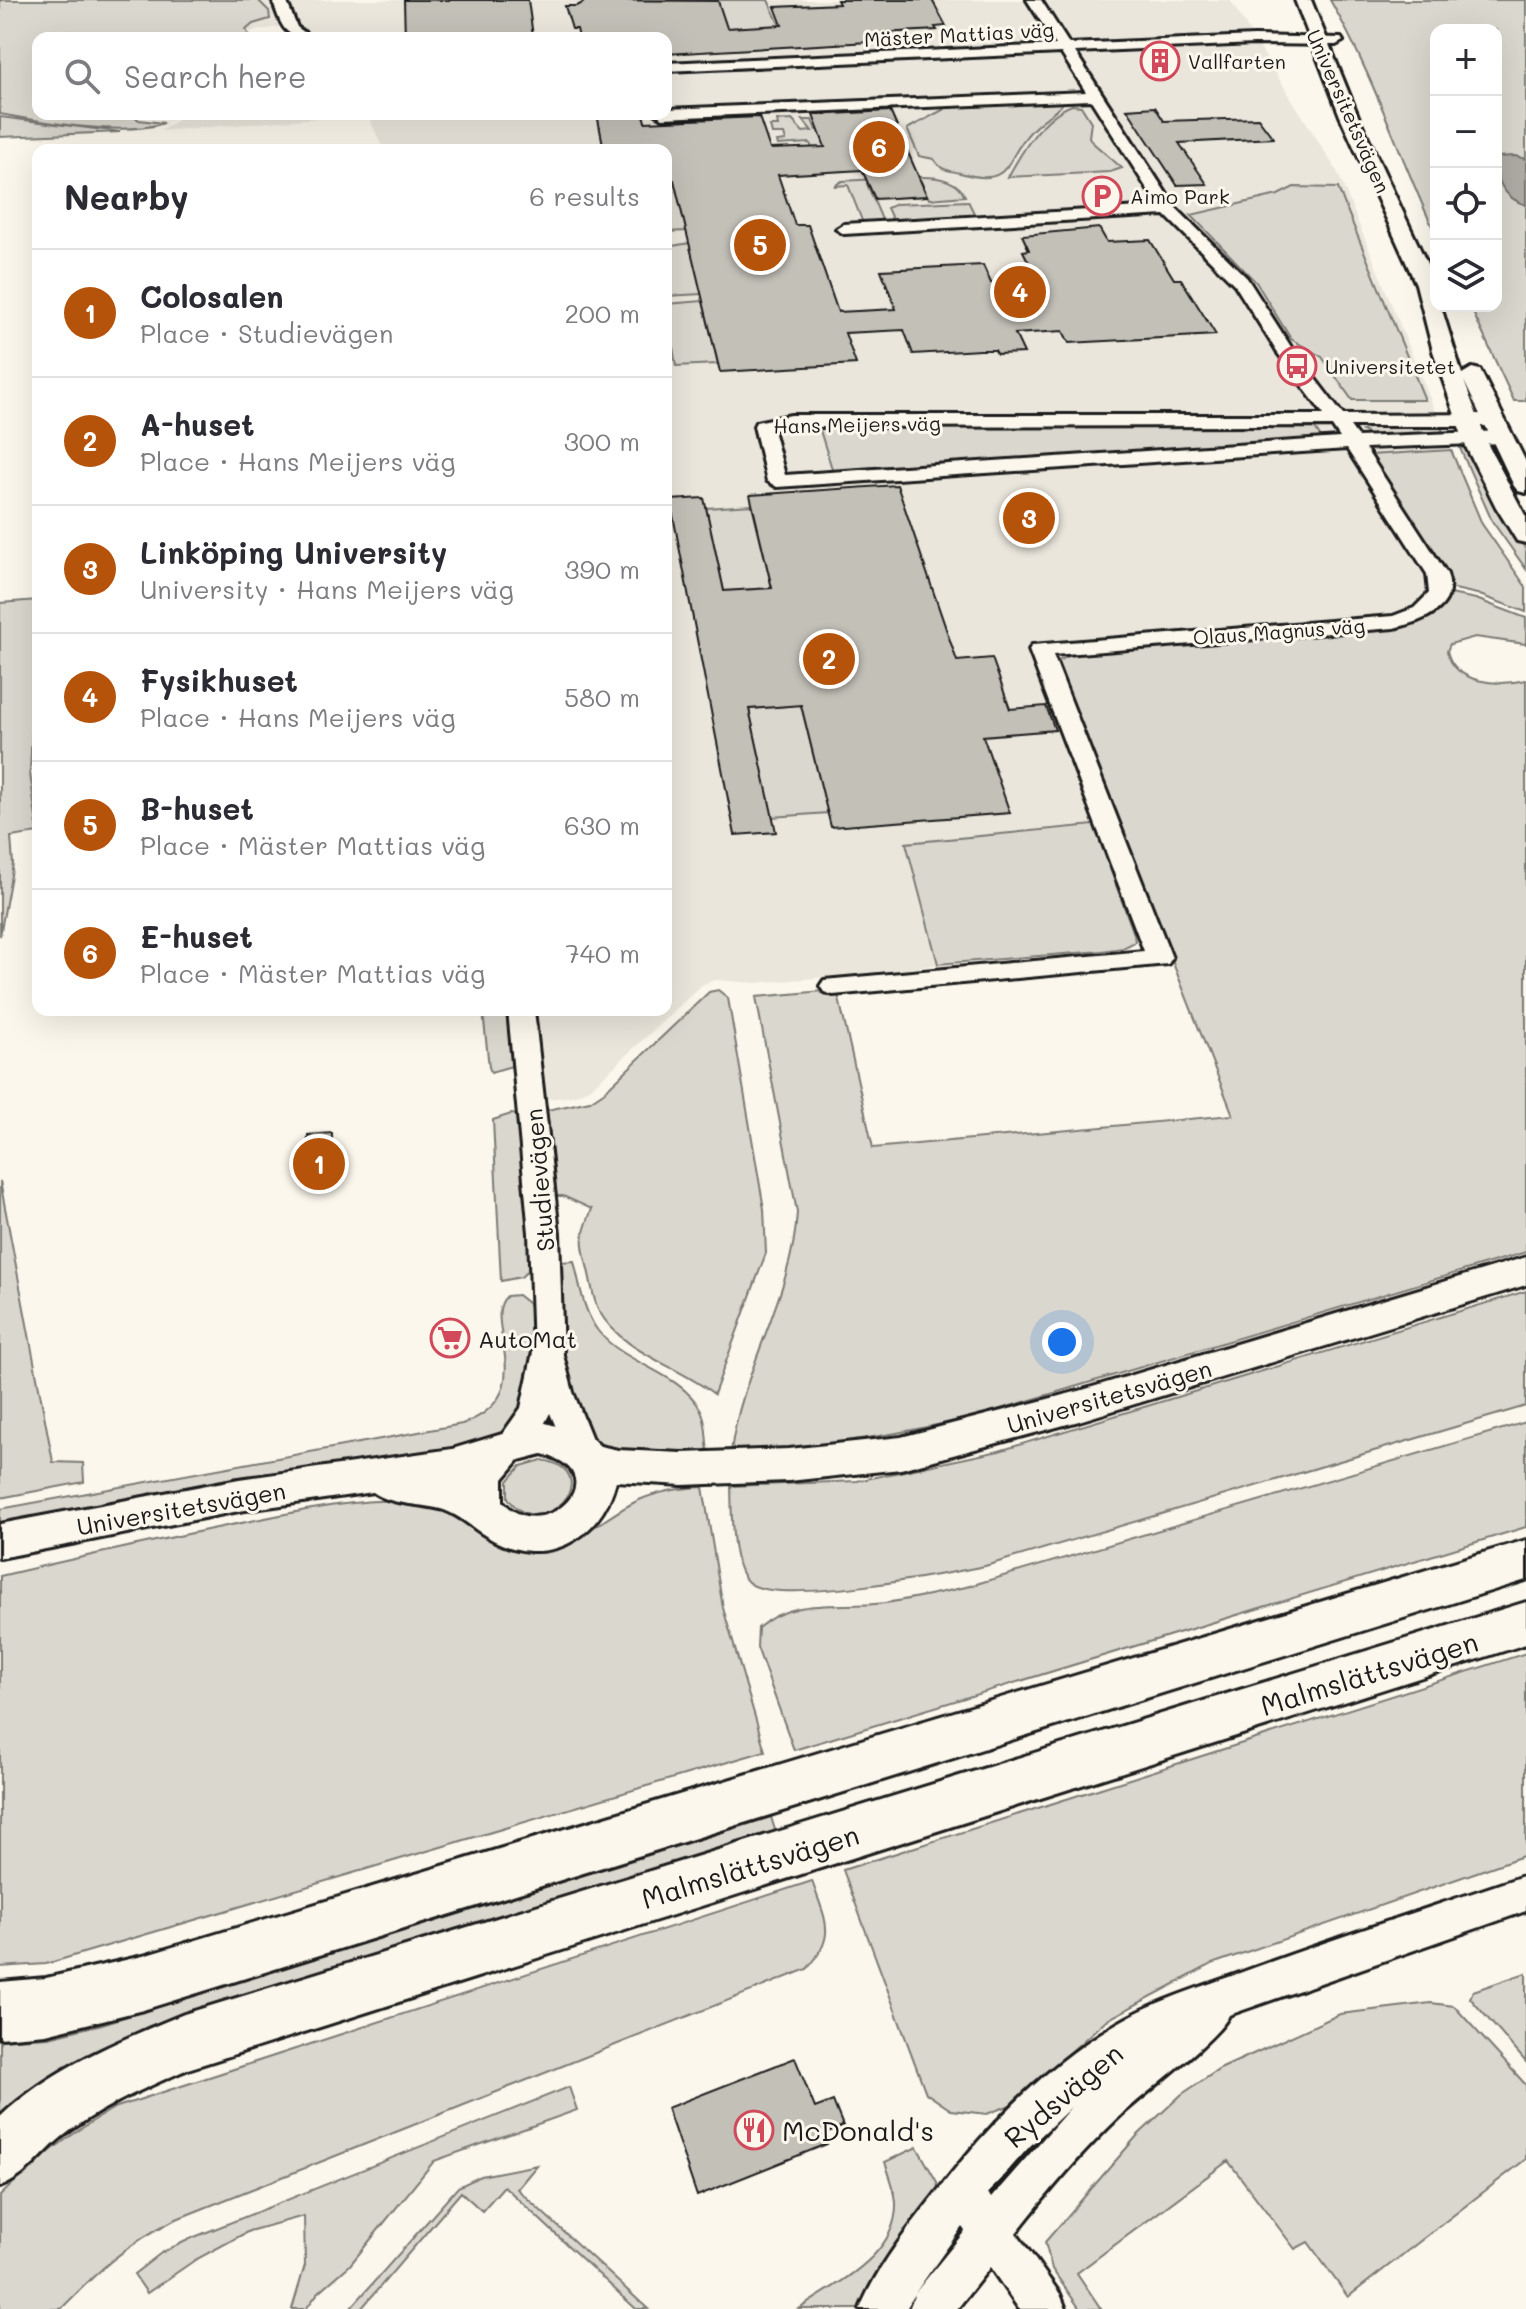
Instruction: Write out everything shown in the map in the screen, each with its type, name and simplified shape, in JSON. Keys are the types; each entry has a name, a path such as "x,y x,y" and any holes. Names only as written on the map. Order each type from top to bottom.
{"highway":[{"path":"0,2010 46,2006 143,1983 1526,1560"},
{"name":"Malmslättsvägen","path":"0,2158 42,2117 108,2075 184,2042 1526,1623"}],"main road":[{"name":"Universitetsvägen","path":"1303,0 1366,116 1399,221 1430,295"},
{"name":"Universitetsvägen","path":"1317,0 1326,39"},
{"name":"Universitetsvägen","path":"1425,285 1452,380 1471,429 1493,479 1526,536"},
{"name":"Universitetsvägen","path":"1439,312 1526,486"},
{"name":"Universitetsvägen","path":"585,1454 618,1466 682,1469 854,1459 945,1443 1109,1397 1526,1271"},
{"path":"542,1438 569,1443 585,1454 597,1487 584,1514 559,1530 528,1534 500,1524 490,1515 481,1494 481,1482 485,1471 506,1449 542,1438"},
{"name":"Universitetsvägen","path":"0,1541 239,1495 452,1465 506,1449"},
{"name":"Universitetsvägen","path":"584,1514 631,1488 682,1469"},
{"name":"Universitetsvägen","path":"364,1479 454,1496 490,1515"}],"street":[{"path":"279,0 291,29 296,32"},
{"name":"Olaus Magnus väg","path":"833,986 1159,958 1040,650 1394,622 1418,615 1437,599 1441,580 1338,421 1286,352 1241,282 1169,210 1034,0"},
{"name":"Mäster Mattias väg","path":"672,67 1326,39"},
{"path":"672,114 1095,96"},
{"path":"844,229 1169,210"},
{"name":"Hans Meijers väg","path":"1471,429 1338,421 791,421 763,426 777,481 1351,443 1498,428"},
{"name":"Studievägen","path":"522,1016 543,1219 548,1352 557,1392 585,1454"},
{"name":"Studievägen","path":"506,1449 536,1410 548,1352"},
{"name":"Rydsvägen","path":"881,2309 962,2192 998,2151 1070,2082 1120,2044 1163,2020 1222,1998 1526,1893"},
{"name":"Rydsvägen","path":"930,2309 1026,2184 1074,2132 1123,2084 1176,2043 1222,1998"},
{"path":"962,2192 1045,2309"}],"shaded area":[{"path":"0,0 258,0 269,11 270,19 253,24 247,32 32,32 32,119 0,114"},
{"path":"223,0 1230,0 1338,173 1451,450 1353,456 1433,579 1431,590 1425,601 1411,611 1387,619 1027,647 1094,825 906,843 938,964 899,971 756,983 716,980 703,984 672,1013 672,144 381,144 370,120 672,120 672,32 287,32 280,27 247,32 210,32"},
{"path":"624,0 708,0 625,5"},
{"path":"708,0 768,0 780,26 727,28"},
{"path":"1330,0 1526,0 1526,401 1514,401 1473,312 1502,312 1502,24 1430,24 1430,222"},
{"path":"1064,102 1031,131 1005,169 990,177 948,170 939,166 934,159 919,156 907,129 948,107"},
{"path":"1072,105 1081,106 1091,122 1089,137 1092,142 1122,168 1110,172 1008,177 1042,126"},
{"path":"0,117 120,132 0,137"},
{"path":"36,120 139,120 164,123 128,129"},
{"path":"177,120 294,120 161,131"},
{"path":"792,120 803,132 812,131 803,120 812,120 816,130 843,129 857,164 814,153 810,143 778,145 777,142 786,141 784,134 772,134 770,126 778,126 777,121"},
{"path":"1502,157 1526,159 1526,205 1511,198 1502,186"},
{"path":"899,177 945,180 953,183 965,196 929,199 921,181 901,182"},
{"path":"893,178 895,183 867,184 883,222 863,223 848,185 834,186 842,181"},
{"path":"674,180 687,231 672,232"},
{"path":"1294,187 1338,188 1425,400 1352,400 1322,357 1291,339 1256,282 1191,215 1278,195"},
{"path":"968,201 976,217 894,223 887,208 896,204"},
{"path":"690,243 702,294 672,296 672,246"},
{"path":"703,301 718,364 676,366 672,341 672,304"},
{"path":"818,424 1312,424 1323,441 833,472"},
{"path":"1440,425 1444,434 1373,437 1362,431 1371,426"},
{"path":"1459,446 1471,452 1526,550 1526,569 1492,521"},
{"path":"1451,450 1482,524 1526,587 1526,612 1477,594 1450,588 1445,570 1370,455"},
{"path":"752,505 772,588 724,591 706,508"},
{"path":"1450,594 1476,599 1526,618 1526,644 1475,637 1450,644 1447,651 1459,671 1468,677 1503,683 1526,680 1526,1252 984,1414 858,1439 731,1452 745,1391 786,1273 797,1212 756,997 824,991 838,994 873,1148 1233,1115 1056,667 1058,661 1075,653 1404,626 1431,615"},
{"path":"32,600 32,834 11,837 13,864 0,936 0,603"},
{"path":"801,705 828,813 772,817 749,709"},
{"path":"1094,825 1135,942 1123,948 1102,951 938,964 906,843"},
{"path":"718,990 728,998 764,1209 766,1253 714,1394 622,1338 599,1311 583,1247 583,1235 592,1209 556,1196 547,1110 590,1101 605,1091 709,992"},
{"path":"483,1016 508,1016 515,1065 491,1072"},
{"path":"538,1016 669,1016 591,1088 573,1096 546,1099"},
{"path":"518,1115 521,1120 532,1267 521,1277 501,1281 493,1120"},
{"path":"0,1181 53,1462 83,1463 84,1482 0,1498"},
{"path":"574,1261 585,1306 598,1331 610,1343 666,1377 691,1397 703,1415 708,1453 649,1455 615,1451 596,1441 582,1423 573,1398 563,1339 561,1262"},
{"path":"1526,1291 1526,1406 985,1566 862,1586 791,1591 764,1589 748,1582 738,1563 733,1537 731,1486 857,1481 999,1451"},
{"path":"518,1295 533,1307 530,1392 524,1417 504,1437 424,1455 232,1478 0,1523 0,1509 462,1424 487,1411 500,1395 505,1377 505,1358 500,1307 507,1296"},
{"path":"1526,1422 1526,1527 794,1750 757,1647 758,1628 786,1611 818,1606 885,1603 966,1587"},
{"path":"542,1460 561,1467 570,1478 570,1490 563,1502 551,1511 537,1515 522,1511 508,1498 508,1481 521,1466"},
{"path":"703,1487 723,1608 765,1751 46,1964 0,1967 0,1576 144,1543 322,1507 369,1501 434,1504 507,1544 542,1548 568,1541 647,1497 670,1490"},
{"path":"1526,1653 1526,1855 1212,1964 1105,2021 1013,2104 987,2114 951,2110 926,2093 843,1870"},
{"path":"771,1817 776,1833 149,2026 75,2063 0,2117 0,2040 49,2037 102,2024"},
{"path":"812,1881 824,1917 826,1936 817,1957 807,1969 174,2220 113,2259 61,2309 0,2309 0,2196 54,2148 114,2108"},
{"path":"1526,1973 1526,2062 1470,1998 1473,1991"},
{"path":"1431,2003 1454,2006 1526,2085 1526,2159 1348,2297 1308,2242 1295,2249 1228,2161 1077,2273 1101,2309 1080,2309 1052,2269 1045,2242 1137,2136 1182,2094 1220,2069 1340,2014"},
{"path":"569,2087 577,2110 434,2161 350,2265 318,2293 306,2309 292,2309 305,2265 304,2216 249,2231 195,2260 147,2293 134,2274 161,2253 192,2238"},
{"path":"917,2147 937,2182 940,2198 863,2309 799,2309 846,2278 876,2253 894,2222 896,2204 885,2162"},
{"path":"537,2165 517,2189 648,2309 636,2309 504,2186 482,2211 461,2192 361,2309 350,2309 458,2187 481,2176"}],"building":[{"path":"404,0 528,0 532,32 405,32"},
{"path":"582,0 718,1 727,28 782,25 775,7 839,4 837,0 932,0 946,26 935,27 937,30 882,33 886,41 672,54 672,32 578,32 572,29 565,6 583,3"},
{"path":"1155,107 1164,121 1258,118 1273,138 1179,143 1207,184 1177,185 1127,109"},
{"path":"890,111 927,196 875,199 862,170 778,175 795,225 808,225 838,312 896,309 881,270 983,265 991,283 1038,281 1023,251 1029,250 1022,235 1099,228 1107,242 1150,240 1174,279 1181,279 1216,335 1069,343 1063,331 1015,334 1024,353 997,354 995,350 980,350 913,354 904,330 845,333 856,364 720,372 672,180 672,144 603,144 598,120 645,122 759,117 770,149 825,147 813,115"},
{"path":"897,485 957,661 992,658 1010,709 1046,706 1055,730 983,736 1010,813 831,827 801,705 749,709 776,832 735,835 672,500 704,498 724,591 772,588 750,495"},
{"path":"332,1133 331,1176 307,1178 308,1135"},
{"name":"McDonald's","path":"795,2058 815,2108 833,2101 843,2126 823,2134 827,2144 697,2196 667,2108"}],"place":[{"name":"Vallfarten","path":"1160,61"},
{"name":"E-huset","path":"879,147"},
{"name":"Aimo Park","path":"1102,196"},
{"name":"B-huset","path":"760,245"},
{"name":"Fysikhuset","path":"1020,292"},
{"name":"Universitetet","path":"1297,366"},
{"name":"Linköping University","path":"1029,518"},
{"name":"A-huset","path":"829,659"},
{"name":"Colosalen","path":"319,1164"},
{"name":"AutoMat","path":"450,1338"},
{"name":"McDonald's","path":"754,2130"}]}
